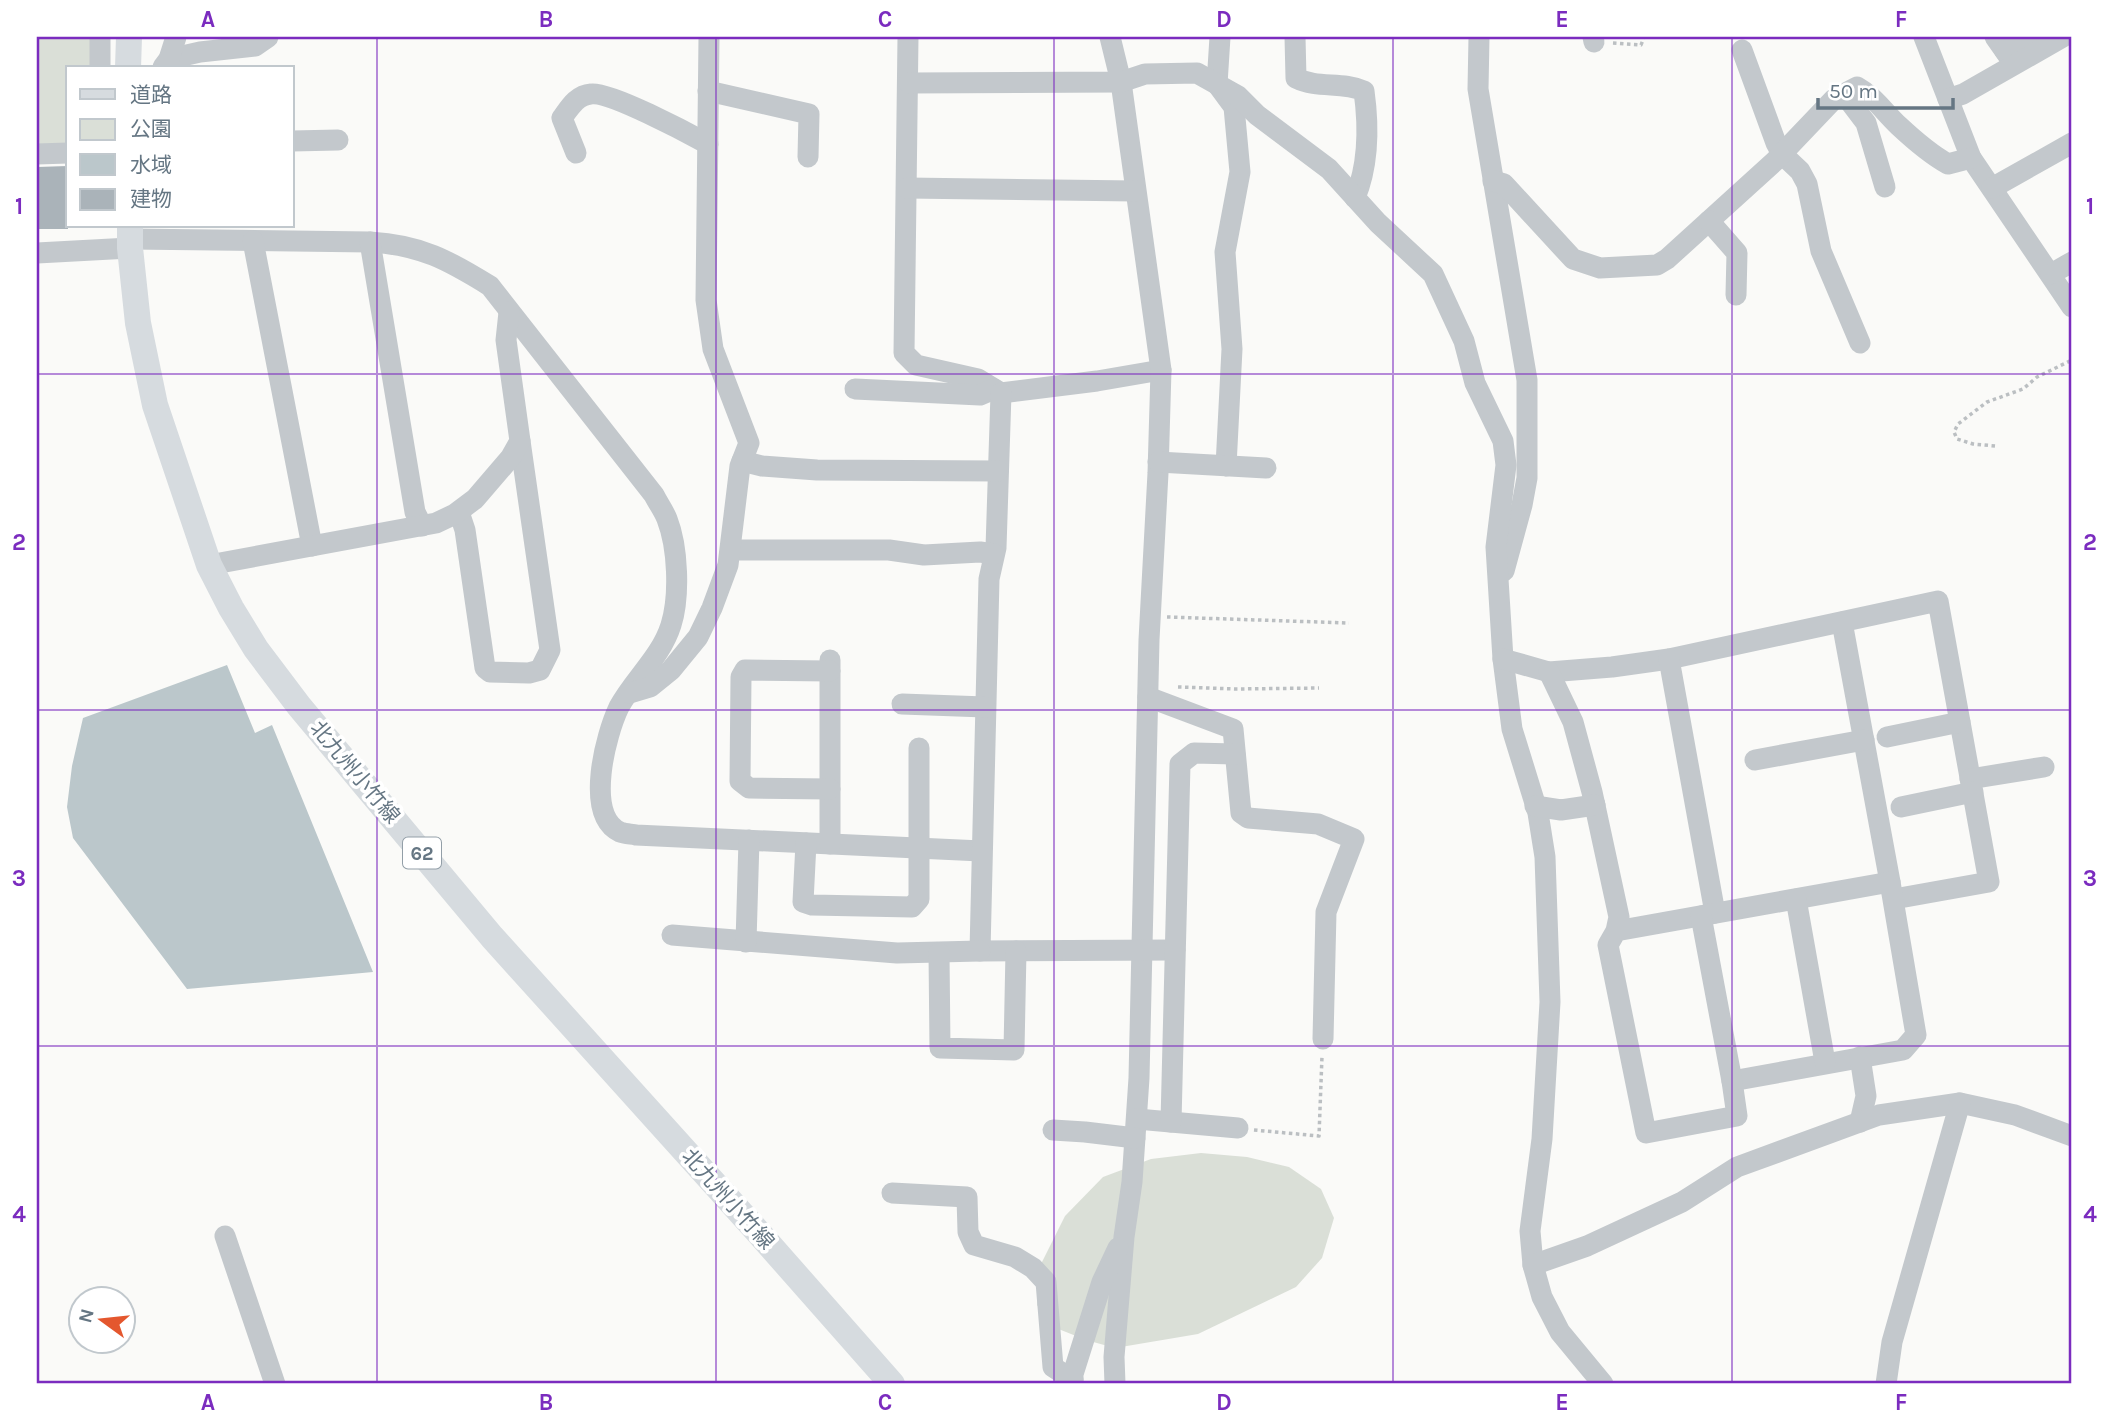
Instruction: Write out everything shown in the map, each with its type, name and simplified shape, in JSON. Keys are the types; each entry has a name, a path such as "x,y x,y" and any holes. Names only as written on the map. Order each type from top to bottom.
{"main road":[{"path":"128,66 129,37"},
{"name":"北九州小竹線","path":"130,238 138,323 155,405 209,565 256,649 299,706 492,937 758,1231 884,1382"}],"street":[{"path":"100,37 100,66"},
{"path":"165,64 176,37"},
{"path":"165,64 200,52 255,46 268,37"},
{"path":"630,693 650,687 671,670 698,637 712,608 728,565 742,461 749,443 713,349 706,300 709,37"},
{"path":"908,37 904,353 916,365 978,379 998,391"},
{"path":"1110,37 1121,82 1160,370 1136,1128 1114,1357 1115,1384"},
{"path":"1220,37 1217,84 1234,107 1240,172 1225,252 1232,349 1226,466"},
{"path":"1295,37 1296,78 1319,86 1354,86 1364,91 1367,114 1366,164 1355,198"},
{"path":"1479,37 1478,89 1527,380 1527,478 1499,586"},
{"path":"1924,37 1970,158 2072,307"},
{"path":"1948,99 1963,94 2005,51 2031,37"},
{"path":"2005,51 2063,37"},
{"path":"1742,50 1782,154 1801,172 1807,184 1821,251 1860,343"},
{"path":"909,83 1121,82 1145,74 1197,73 1238,96 1257,115 1329,170 1378,223 1433,274 1464,341 1475,383 1503,441 1506,465 1496,547 1503,659 1512,729 1535,806 1545,857 1550,1002 1542,1139 1530,1231 1533,1265 1542,1297 1560,1332 1603,1384"},
{"path":"1493,181 1504,184 1573,259 1600,268 1657,265 1782,154 1833,99 1857,87 1872,96 1934,156 1948,164 1970,158"},
{"path":"708,91 809,114 808,157"},
{"path":"576,153 562,118 577,99 593,93 631,106 708,144"},
{"path":"1844,94 1866,122 1885,187"},
{"path":"294,141 338,140"},
{"path":"1992,188 2072,144"},
{"path":"37,153 66,153"},
{"path":"907,188 1135,191"},
{"path":"1709,221 1737,253 1737,295"},
{"path":"37,253 130,238 370,242 409,246 462,269 490,286 654,495 667,519 676,564 671,625 655,656 621,704 609,729 600,797 610,823 620,832 636,835 981,851"},
{"path":"253,241 312,546"},
{"path":"370,242 415,512 422,526"},
{"path":"2051,274 2072,262"},
{"path":"458,512 465,530 485,668 491,672 529,673 540,670 550,650 506,340 509,312"},
{"path":"855,389 980,395 1097,381 1160,370"},
{"path":"980,951 989,579 995,554 998,391"},
{"path":"209,565 436,523 458,512 475,499 511,457 520,440"},
{"path":"742,461 762,466 817,470 998,471"},
{"path":"1158,462 1266,468"},
{"path":"731,550 889,550 924,555 981,552 995,554"},
{"path":"1503,659 1549,672 1612,667 1669,659 1938,601 1989,883 1796,899 1616,931"},
{"path":"1731,1081 1903,1050 1916,1035 1842,622"},
{"path":"1549,672 1573,722 1595,805 1619,917 1616,931 1608,945 1646,1133 1737,1116 1669,659"},
{"path":"830,789 749,788 740,781 741,677 745,670 830,665 830,789 830,844"},
{"path":"1148,691 1233,729 1241,813 1248,818 1318,824 1354,839 1326,912 1323,1039"},
{"path":"902,704 985,707"},
{"path":"1887,737 1960,722"},
{"path":"1755,760 1864,740"},
{"path":"806,843 803,902 812,905 912,907 919,899 919,748"},
{"path":"1171,1122 1180,764 1194,753 1235,754"},
{"path":"1901,807 2044,767"},
{"path":"1535,806 1561,810 1595,805"},
{"path":"746,942 749,840"},
{"path":"1796,899 1825,1062"},
{"path":"672,935 897,954 1175,950"},
{"path":"939,953 940,1048 1014,1050 1016,951"},
{"path":"1860,1057 1866,1096 1860,1122"},
{"path":"1533,1265 1587,1246 1682,1202 1737,1167 1860,1122 1902,1111 1960,1102 2015,1115 2072,1136"},
{"path":"1886,1384 1892,1342 1960,1102"},
{"path":"1053,1130 1085,1132 1171,1122 1238,1128"},
{"path":"892,1193 967,1198 968,1232 974,1245 1015,1257 1033,1268 1046,1282 1053,1367 1073,1382 1102,1282 1124,1237"},
{"path":"225,1236 275,1384"}],"path":[{"path":"1594,40 1641,45 1644,37"},
{"path":"1995,446 1957,439 1954,432 1958,424 1987,402 2023,389 2037,377 2072,360"},
{"path":"1151,615 1349,623"},
{"path":"1148,691 1319,688"},
{"path":"1238,1128 1319,1136 1323,1039"}],"green space":[{"path":"37,37 93,37 92,66 66,66 66,150 37,149"},
{"path":"1201,1153 1247,1157 1289,1167 1321,1189 1334,1218 1322,1258 1296,1287 1198,1334 1115,1348 1051,1326 1037,1305 1042,1262 1065,1216 1103,1177 1151,1159"}],"water":[{"path":"227,665 255,733 272,725 373,972 187,989 73,838 67,807 72,766 83,718"}],"building":[{"path":"66,166 68,229 37,229 37,167"}]}
